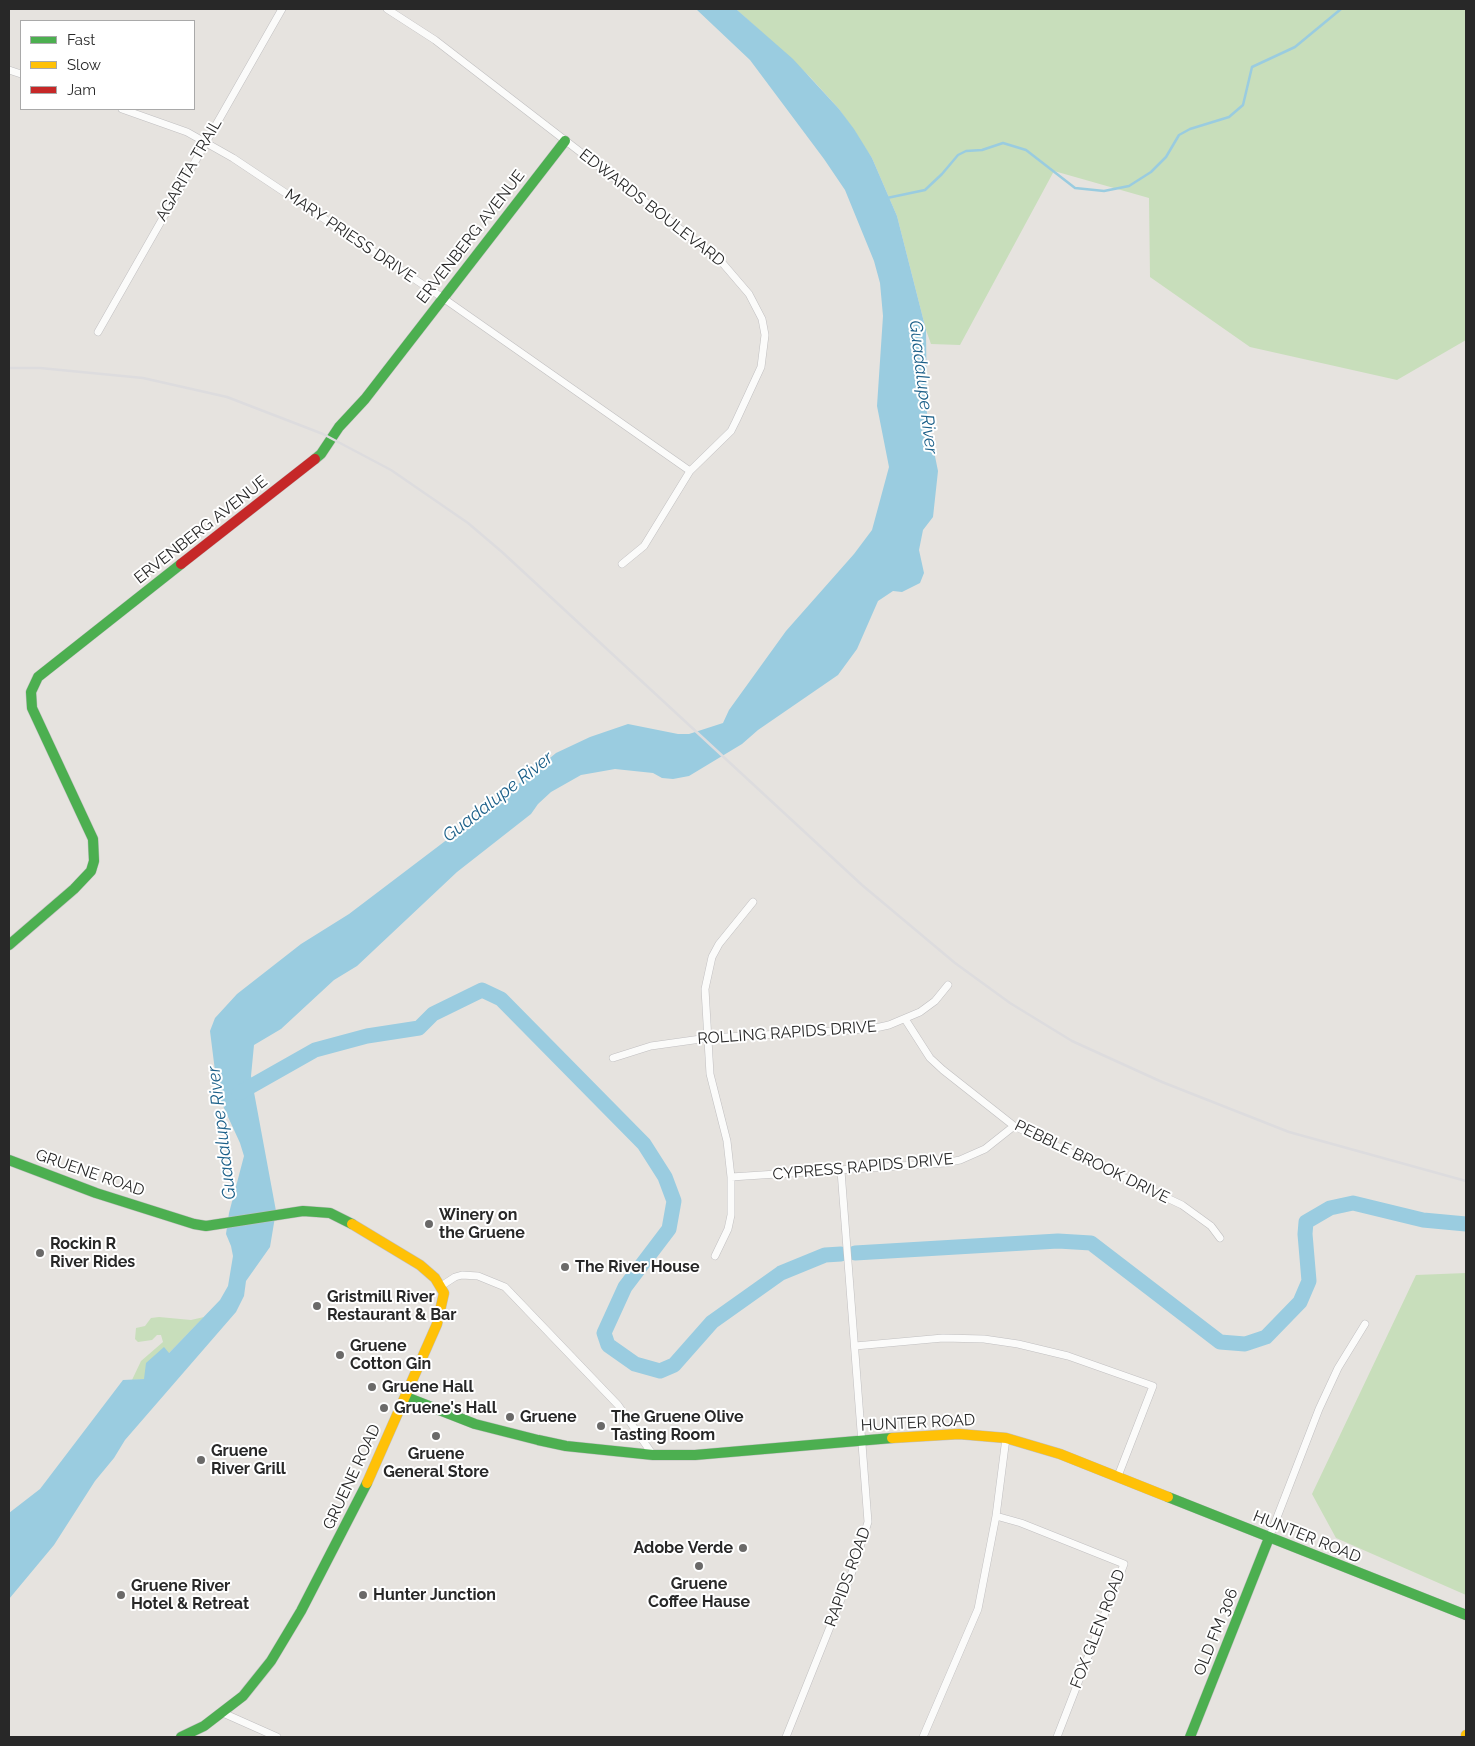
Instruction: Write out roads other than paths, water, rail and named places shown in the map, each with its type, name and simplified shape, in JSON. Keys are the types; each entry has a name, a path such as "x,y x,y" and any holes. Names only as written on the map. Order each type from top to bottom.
{"street":[{"name":"AGARITA TRAIL","path":"98,332 205,141 282,9"},
{"name":"EDWARDS BOULEVARD","path":"387,9 436,40 719,259 749,294 762,318 765,346 756,381 730,431 690,471 644,546 622,564"},
{"name":"MARY PRIESS DRIVE","path":"125,110 178,128 205,141 242,163 443,298 690,471"},
{"name":"ERVENBERG AVENUE","path":"9,944 74,889 90,870 94,860 93,839 32,708 31,692 38,678 314,461 565,141"},
{"path":"715,1256 728,1229 731,1207 731,1177 727,1141 710,1074 705,989 712,957 719,944 753,902"},
{"name":"ROLLING RAPIDS DRIVE","path":"613,1058 651,1046 708,1038 871,1029 905,1019 935,1001 948,985"},
{"name":"PEBBLE BROOK DRIVE","path":"905,1019 936,1064 1014,1126 1182,1205 1212,1226 1220,1238"},
{"name":"CYPRESS RAPIDS DRIVE","path":"731,1177 841,1171 960,1160 985,1149 1014,1126"},
{"name":"GRUENE ROAD","path":"9,1160 96,1192 194,1224 206,1226 303,1211 330,1213 346,1220 420,1265 441,1286 444,1293 440,1316 366,1488 301,1611 259,1678 243,1696 223,1713 181,1737"},
{"name":"RAPIDS ROAD","path":"786,1737 852,1572 868,1522 841,1171"},
{"path":"441,1286 462,1275 478,1276 505,1287 618,1405 653,1455"},
{"path":"1269,1538 1323,1400 1346,1353 1365,1324"},
{"path":"855,1346 943,1338 1018,1344 1068,1356 1153,1386 1118,1476"},
{"name":"HUNTER ROAD","path":"406,1397 475,1424 538,1440 566,1446 653,1455 695,1455 861,1440 959,1434 1006,1438 1060,1454 1118,1476 1269,1538 1466,1615"},
{"path":"923,1737 978,1609 996,1516 1006,1438"},
{"name":"FOX GLEN ROAD","path":"996,1516 1021,1523 1124,1564 1057,1737"},
{"name":"OLD FM 306","path":"1190,1737 1269,1538"},
{"path":"223,1713 277,1737"}],"water":[{"name":"Guadalupe River","path":"696,9 736,9 793,59 839,109 854,129 872,158 897,216 926,330 927,417 938,471 933,517 923,530 919,550 924,573 920,583 902,592 893,591 878,601 857,649 838,675 758,730 742,744 689,776 673,779 662,778 653,773 615,769 581,775 551,792 538,804 531,814 457,872 357,966 334,980 281,1029 254,1045 251,1076 276,1211 270,1247 246,1281 244,1296 236,1312 125,1440 114,1458 95,1481 54,1545 9,1599 9,1513 40,1489 123,1380 144,1379 146,1363 164,1347 169,1353 220,1300 228,1286 233,1256 226,1234 229,1213 244,1156 218,1095 210,1031 215,1018 237,994 301,944 349,914 494,804 556,753 590,737 628,724 678,734 689,734 723,723 729,710 786,631 854,554 872,530 889,467 877,406 883,316 880,283 874,261 845,190 824,159 750,60"}],"waterway":[{"path":"887,198 925,190 958,155 966,151 982,150 1003,143 1026,150 1075,188 1104,191 1129,186 1151,172 1166,157 1179,135 1190,129 1229,117 1243,105 1252,67 1295,47 1341,9"},
{"path":"239,1093 315,1050 367,1036 419,1028 433,1014 482,990 501,999 644,1144 665,1177 674,1201 669,1229 625,1287 604,1333 608,1345 635,1364 660,1371 674,1365 712,1322 781,1273 825,1255 841,1254"},
{"path":"855,1253 1058,1241 1091,1243 1220,1342 1245,1344 1266,1337 1300,1302 1309,1281 1305,1234 1306,1222 1330,1208 1353,1203 1423,1220 1466,1224"}],"railway":[{"path":"9,368 40,368 143,378 227,397 323,434 391,470 468,523 502,552 862,885 955,963 1010,1003 1072,1041 1162,1082 1289,1132 1466,1181"}],"place":[{"name":"Winery on the Gruene","path":"429,1224"},
{"name":"Rockin R River Rides","path":"40,1253"},
{"name":"The River House","path":"565,1267"},
{"name":"Gristmill River Restaurant & Bar","path":"317,1306"},
{"name":"Gruene Cotton Gin","path":"340,1355"},
{"name":"Gruene Hall","path":"372,1387"},
{"name":"Gruene's Hall","path":"384,1408"},
{"name":"Gruene","path":"510,1417"},
{"name":"The Gruene Olive Tasting Room","path":"601,1426"},
{"name":"Gruene General Store","path":"436,1436"},
{"name":"Gruene River Grill","path":"201,1460"},
{"name":"Adobe Verde","path":"743,1548"},
{"name":"Gruene Coffee Hause","path":"699,1566"},
{"name":"Gruene River Hotel & Retreat","path":"121,1595"},
{"name":"Hunter Junction","path":"363,1595"}]}
